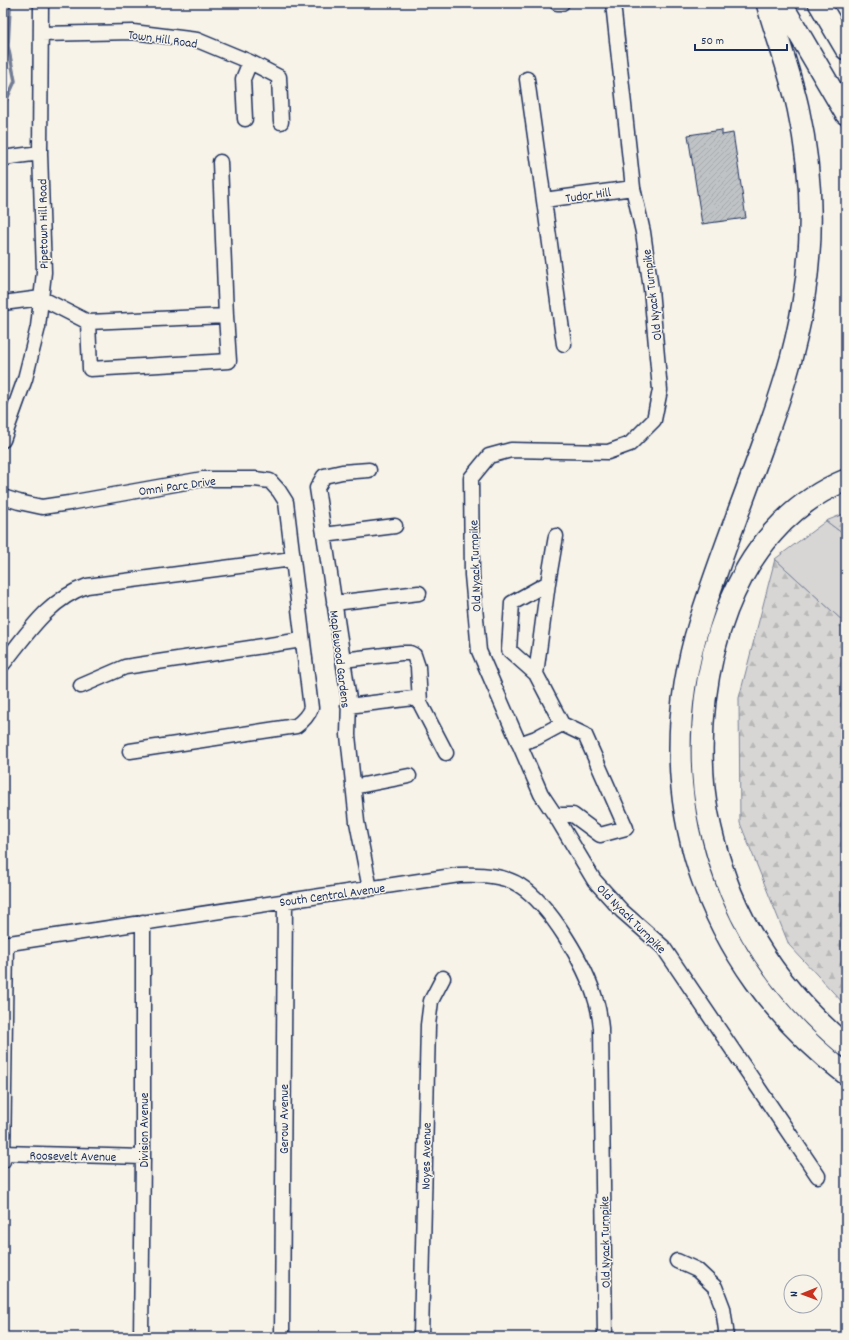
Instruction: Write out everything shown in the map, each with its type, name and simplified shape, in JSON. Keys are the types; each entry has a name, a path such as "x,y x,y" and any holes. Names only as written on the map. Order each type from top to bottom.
{"highway":[{"path":"819,3 846,50"},
{"path":"776,8 846,114"},
{"path":"776,8 798,106 805,145 810,211 807,278 800,324 788,374 712,586 700,621 690,658 682,702 680,748 681,770 686,815 696,860 710,901 730,942 754,980 782,1016 814,1048 846,1074"},
{"path":"846,480 821,492 790,514 765,540 745,572 728,609 712,662 705,704 702,747 704,790 712,833 724,874 740,912 760,949 785,985 814,1017 846,1046"}],"street":[{"name":"Pipetown Hill Road","path":"3,440 26,372 38,327 44,272 40,153 41,3"},
{"path":"557,3 562,3"},
{"name":"Old Nyack Turnpike","path":"613,3 633,188 643,232 651,289 660,390 654,420 630,444 608,452 511,450 489,456 471,478 472,574 479,651 541,794 594,880 622,911 664,947 818,1176"},
{"name":"Town Hill Road","path":"41,34 133,32 197,40 250,62 279,77 281,122"},
{"path":"245,119 243,79 250,62"},
{"path":"527,79 564,344"},
{"path":"3,159 40,153"},
{"path":"88,322 90,369 229,361 220,162"},
{"name":"Tudor Hill","path":"544,200 633,188"},
{"path":"3,303 41,298 88,322 226,316"},
{"name":"Maplewood Gardens","path":"369,470 342,472 324,476 317,488 348,699 348,735 357,822 370,889"},
{"name":"Omni Parc Drive","path":"3,497 42,507 69,504 203,478 255,479 270,481 279,490 286,502 311,708 309,714 296,726 130,751"},
{"path":"324,535 395,526"},
{"path":"536,674 556,536"},
{"path":"3,664 47,611 56,602 74,590 103,583 292,559"},
{"path":"548,583 512,603 509,650 536,674 562,724 585,734 626,828 600,835 573,815 555,815"},
{"path":"334,603 419,593"},
{"path":"81,686 125,667 302,640"},
{"path":"343,660 410,652 414,655 418,667 420,703"},
{"path":"348,706 414,698 420,703 446,753"},
{"path":"519,744 536,738 562,724"},
{"path":"353,787 408,776"},
{"name":"South Central Avenue","path":"4,944 285,901 478,874 497,877 518,884 536,897 554,920 574,951 589,980 597,1002"},
{"name":"Gerow Avenue","path":"282,1337 285,901"},
{"name":"Division Avenue","path":"141,1337 143,922"},
{"path":"3,1161 4,944"},
{"name":"Noyes Avenue","path":"421,1337 428,1025 431,1001 443,978"},
{"name":"Old Nyack Turnpike","path":"597,1002 601,1028 605,1337"},
{"name":"Roosevelt Avenue","path":"3,1153 143,1157"},
{"path":"677,1261 697,1270 715,1287 723,1308 726,1330 725,1337"}],"green space":[{"path":"846,513 846,536 826,521"},
{"path":"826,521 846,536 846,624 775,559"},
{"path":"775,559 846,624 846,1006 789,945 740,823 739,698"}],"building":[{"path":"722,130 722,135 733,133 746,218 702,224 688,135"}],"waterway":[{"path":"3,105 15,81 8,46 9,3"}]}
